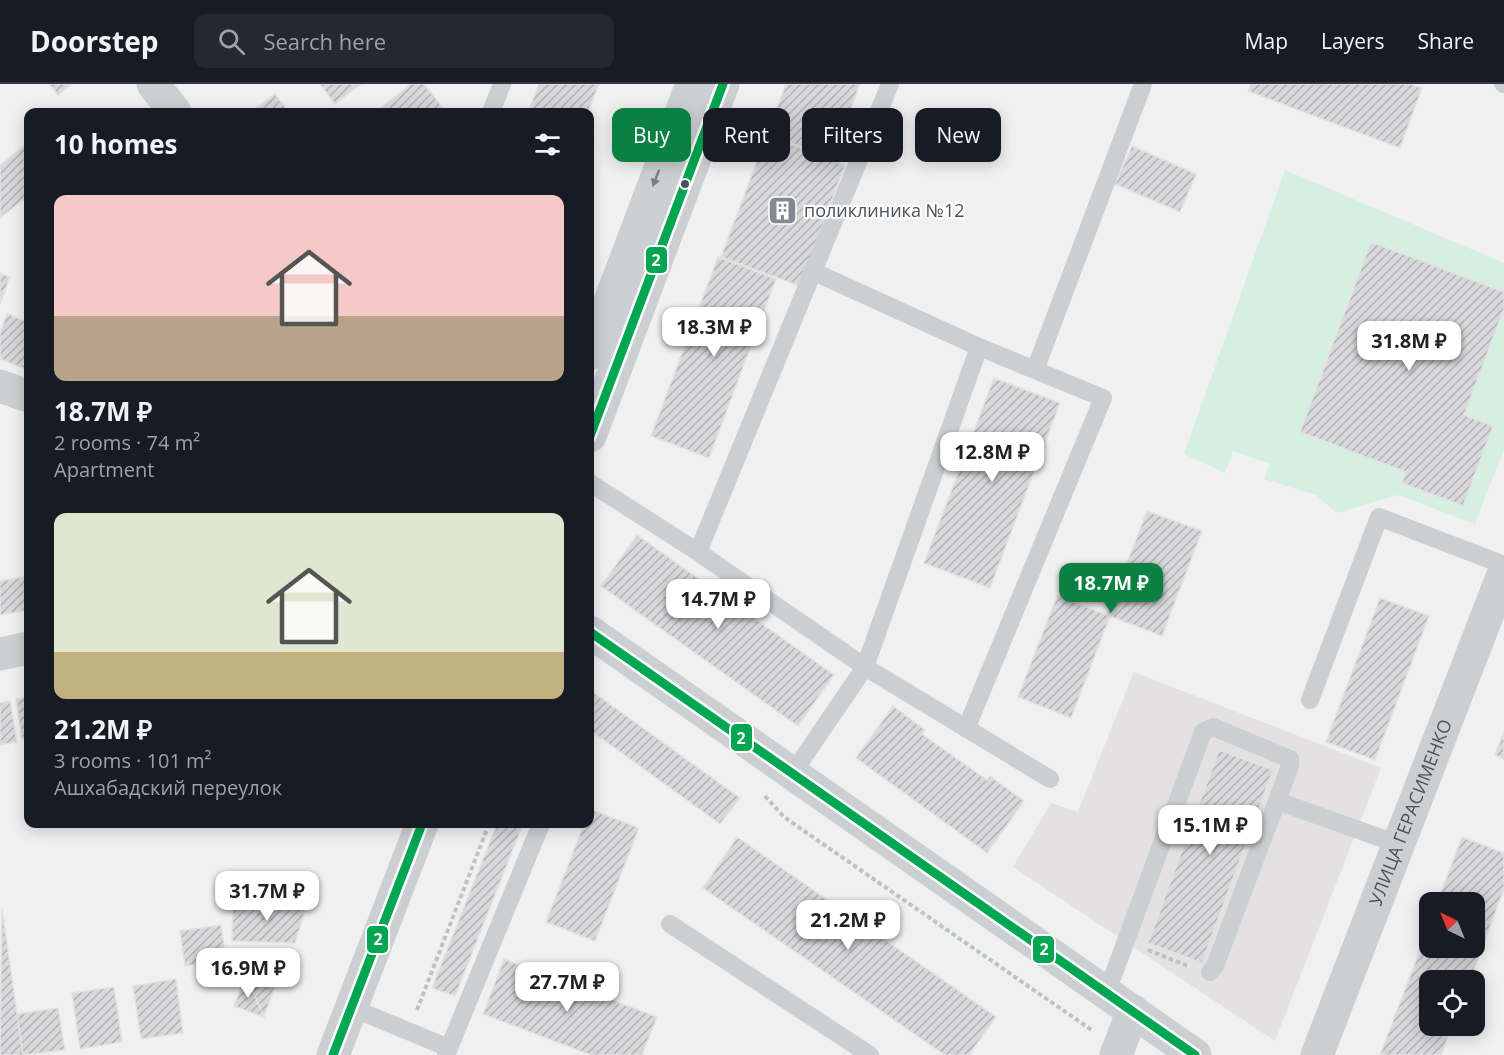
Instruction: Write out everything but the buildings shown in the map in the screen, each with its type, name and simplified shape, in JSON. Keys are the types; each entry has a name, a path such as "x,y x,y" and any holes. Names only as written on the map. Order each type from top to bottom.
{"main road":[{"path":"594,425 723,84"},
{"path":"594,635 1194,1055"},
{"path":"333,1055 420,828"}],"street":[{"path":"153,84 172,108"},
{"path":"594,343 692,84"},
{"path":"0,386 24,395"},
{"name":"УЛИЦА ГЕРАСИМЕНКО","path":"1317,1055 1504,572"},
{"path":"0,654 24,649"},
{"path":"1117,1052 1133,1011"}],"lane":[{"path":"493,108 502,84"},
{"path":"698,552 890,84"},
{"path":"1035,370 1143,84"},
{"path":"812,271 979,347 1103,398 966,729"},
{"path":"792,774 865,667 979,347"},
{"path":"594,486 698,552 865,667 1050,779"},
{"path":"1310,700 1379,517 1504,565"},
{"path":"1107,992 1203,732 1213,727 1290,759 1290,766 1215,966 1210,972"},
{"path":"1277,801 1398,844"},
{"path":"352,1008 408,1031 448,1052 539,828"},
{"path":"670,924 870,1055"}],"path":[{"path":"762,788 766,797 784,817 1117,1052"},
{"path":"408,1031 487,828"},
{"path":"1128,936 1144,948 1204,972 1210,972"}],"shaded area":[{"path":"1134,672 1381,768 1275,1041 1013,867 1051,803 1078,812"}],"green space":[{"path":"1285,170 1504,263 1504,449 1475,524 1398,495 1337,513 1316,495 1264,479 1270,464 1233,451 1225,473 1184,454"}],"transit line":[{"name":"2","path":"594,425 723,84"},
{"name":"2","path":"594,635 1195,1055"},
{"name":"2","path":"333,1055 420,828"}],"place":[{"name":"поликлиника №12","path":"783,211"}]}
